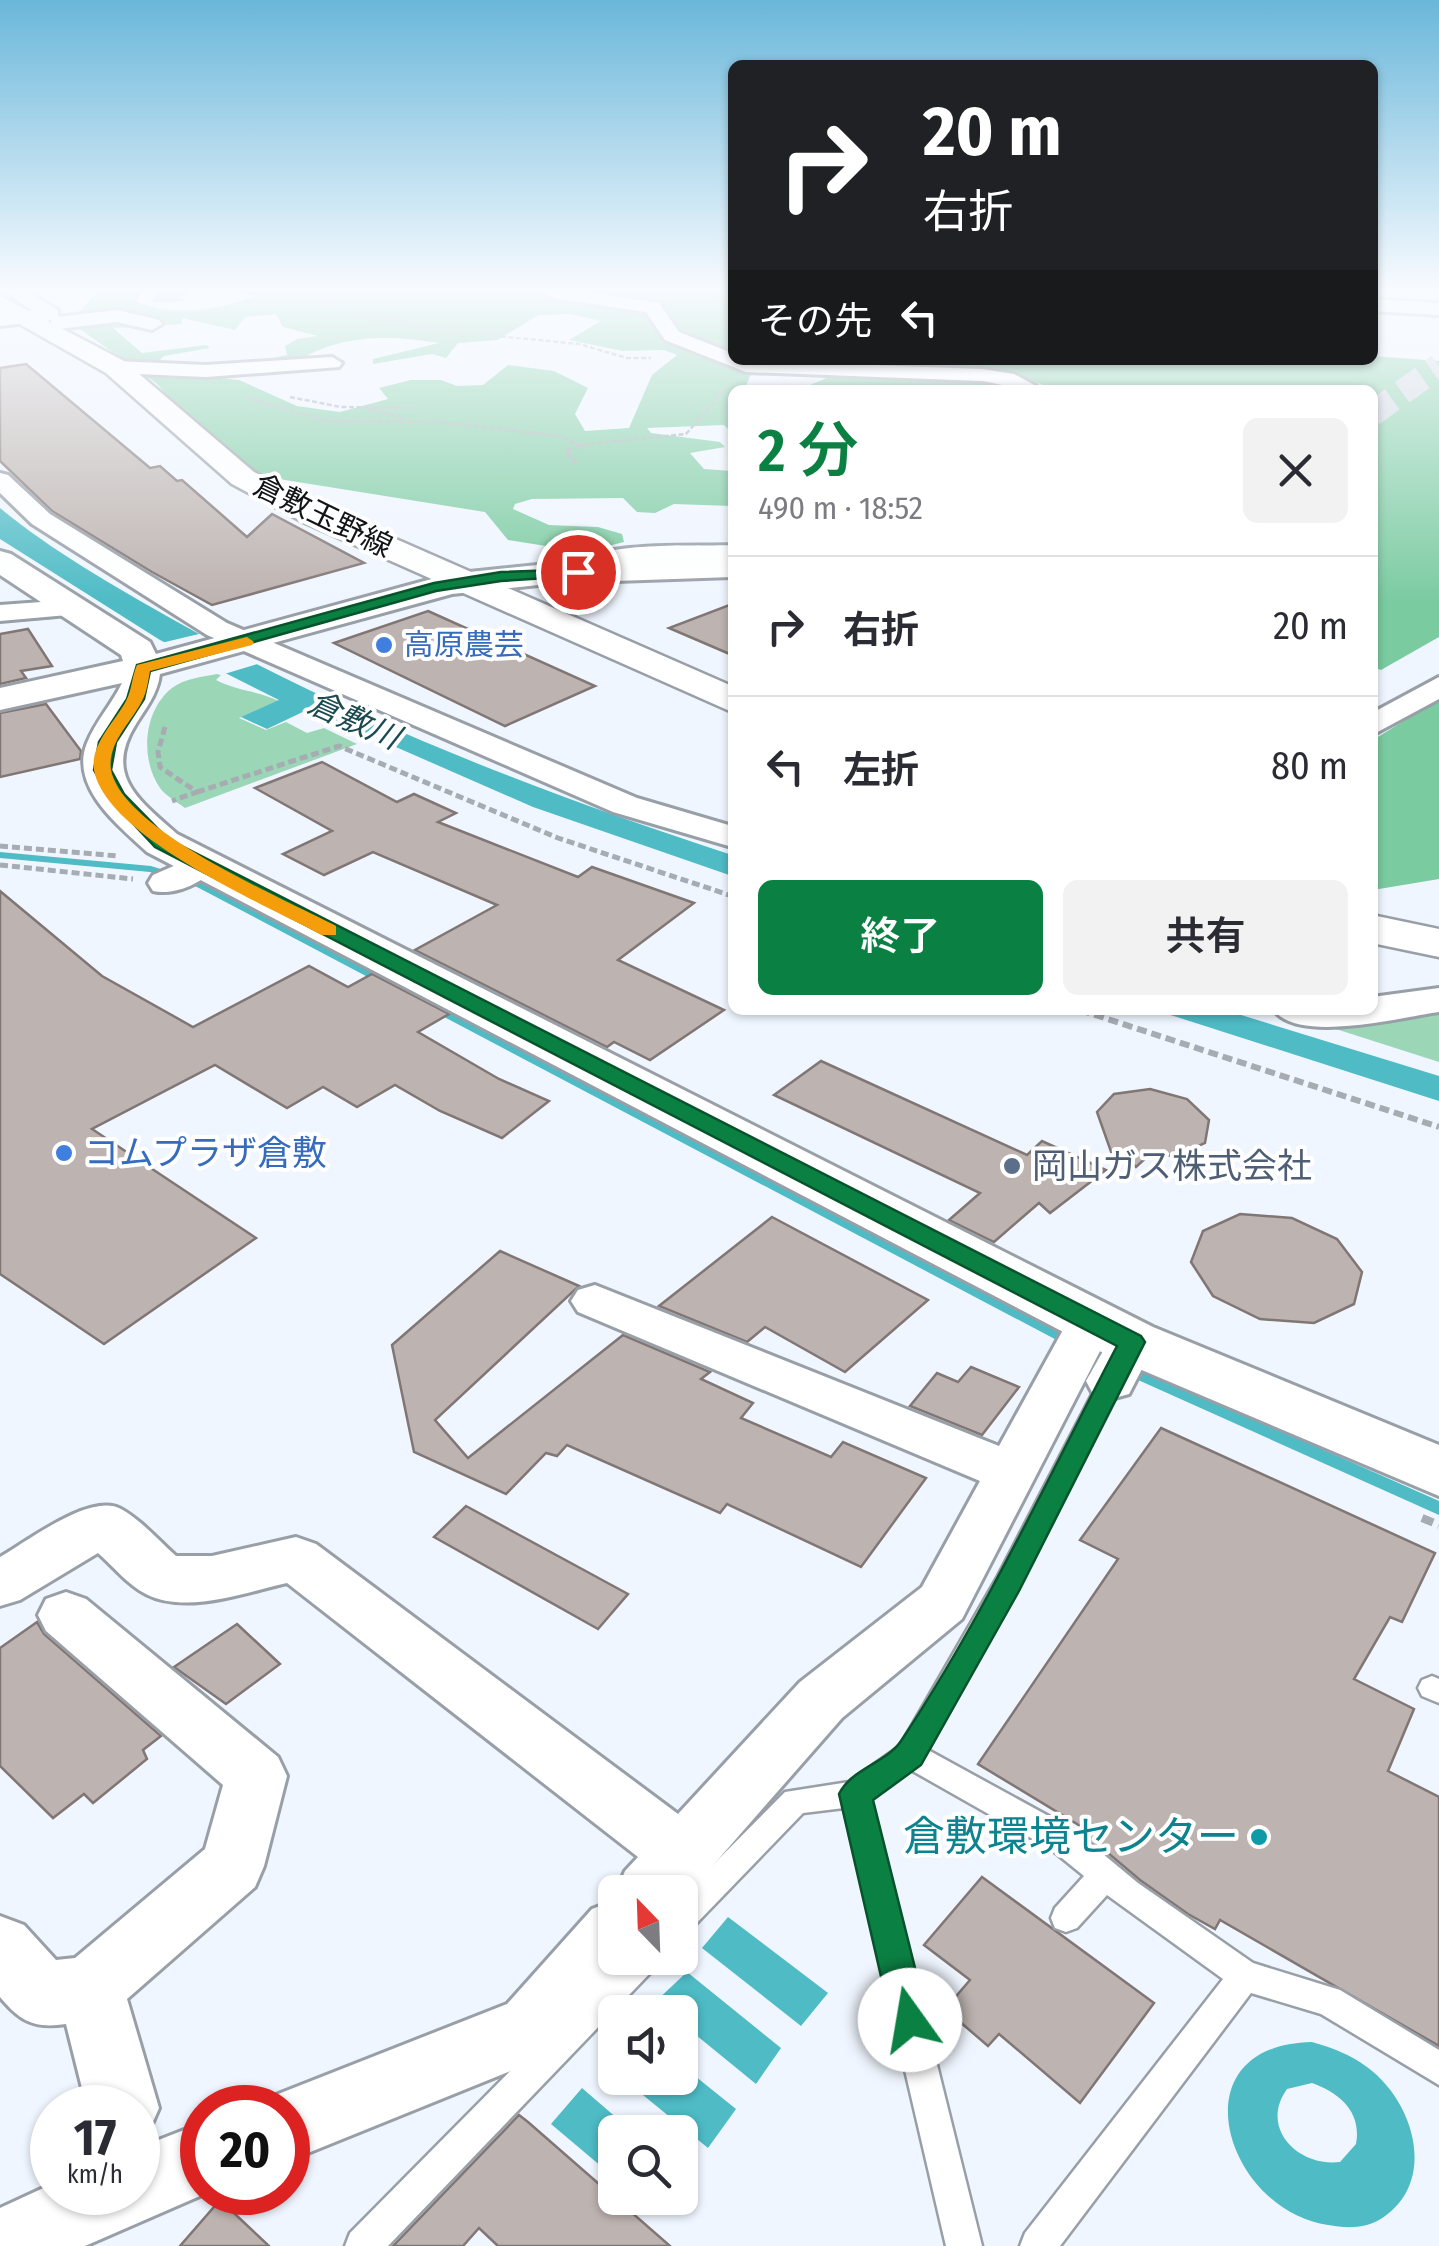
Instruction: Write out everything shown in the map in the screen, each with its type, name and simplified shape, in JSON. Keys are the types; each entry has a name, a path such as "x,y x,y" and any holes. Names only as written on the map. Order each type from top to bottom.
{"main road":[{"name":"倉敷玉野線","path":"142,392 243,478 314,516 728,698"},
{"path":"1378,930 1435,940"}],"street":[{"path":"0,480 41,519 170,597 237,645 625,805 728,836"},
{"path":"578,572 587,562 601,559 728,553"},
{"path":"0,560 129,644 142,659 166,663"},
{"path":"0,699 237,645 465,581 578,572 728,567"},
{"path":"564,623 563,607 570,598 599,582 677,569"},
{"path":"0,614 69,608"},
{"path":"166,663 107,742 103,770 117,796 183,871 1104,1352 1439,1472"},
{"path":"1378,722 1439,686"},
{"path":"1378,1009 1439,1000"},
{"path":"594,1301 1010,1471"},
{"path":"0,1584 102,1524 164,1578 212,1578 296,1559 664,1873 821,1700 942,1603 1010,1471 1104,1352"},
{"path":"0,1947 42,1994 90,1988 232,1866 256,1776 66,1615"},
{"path":"310,2116 531,2029 598,1951"},
{"path":"90,1988 117,2085"},
{"path":"0,2246 66,2215"}],"lane":[{"path":"698,1901 795,1801 855,1794 910,1755 1008,1583 1104,1352"},
{"path":"910,1755 1063,1840 1246,1976 1329,2001 1439,2068"},
{"path":"855,1794 964,2246"},
{"path":"1066,1918 1105,1874"},
{"path":"364,2246 627,1975"},
{"path":"1038,2246 1246,1976"}],"path":[{"path":"273,392 312,403 368,409 416,408"},
{"path":"368,409 384,415 561,436 576,445 686,434 721,392"},
{"path":"576,464 566,450 589,444"},
{"path":"168,720 158,752 160,767 197,792"},
{"path":"160,806 340,746 558,838 728,895"},
{"path":"0,846 140,858 183,871"},
{"path":"0,865 183,871"},
{"path":"1095,1015 1439,1127"}],"green space":[{"path":"164,392 265,392 297,406 340,412 388,399 382,392 586,392 575,414 585,431 629,428 645,392 728,392 728,429 724,425 647,428 651,433 720,442 725,447 690,453 704,469 728,471 728,506 674,504 655,513 637,512 623,498 532,499 515,504 513,509 549,525 598,527 622,534 624,542 584,552 508,540 485,512 235,472"},
{"path":"1378,392 1439,392 1439,637 1381,670"},
{"path":"221,675 216,680 224,684 279,701 239,718 266,730 286,722 307,733 324,728 357,744 185,808 162,791 154,776 147,750 150,722 172,688"},
{"path":"1439,699 1439,879 1378,889 1378,737"},
{"path":"1439,1007 1439,1062 1314,1022"}],"water":[{"name":"倉敷川","path":"0,508 84,567 239,655 446,751 728,854 728,875 533,807 309,709 267,729 241,717 279,700 160,640 0,539"},
{"path":"1171,1015 1241,1015 1439,1076 1439,1101"},
{"path":"728,1917 828,1993 801,2026 702,1948"},
{"path":"684,1975 691,1975 781,2048 756,2084 698,2037 698,1995 662,1995"},
{"path":"1312,2042 1334,2049 1367,2067 1398,2101 1414,2143 1414,2165 1409,2186 1398,2205 1379,2220 1341,2227 1292,2213 1263,2190 1241,2161 1230,2129 1229,2097 1242,2070 1269,2050","holes":["1312,2083 1347,2105 1356,2122 1356,2144 1340,2162 1310,2158 1297,2151 1280,2131 1280,2104 1287,2089"]},
{"path":"698,2078 736,2109 708,2148 698,2140 698,2115 667,2115 643,2095 698,2095"},
{"path":"582,2088 613,2115 598,2115 598,2164 551,2124"}],"pier":[{"path":"203,633 261,663 221,675 161,643"}],"building":[{"path":"0,392 59,392 150,468 160,466 177,481 182,480 247,537 272,514 364,563 212,605 52,511 0,461"},
{"path":"728,606 728,653 669,628"},
{"path":"428,611 595,686 505,726 334,643"},
{"path":"28,629 52,666 21,671 26,678 0,684 0,634"},
{"path":"46,704 81,751 80,759 0,777 0,713"},
{"path":"322,762 397,802 414,794 456,813 438,822 578,877 592,867 694,903 618,960 724,1010 650,1060 614,1042 607,1047 415,950 497,905 373,852 324,875 283,854 332,831 255,788"},
{"path":"0,891 102,976 193,1027 309,966 348,987 372,974 449,1014 418,1032 499,1079 549,1101 502,1138 440,1111 395,1085 357,1107 323,1087 287,1108 215,1065 92,1129 256,1238 104,1344 0,1274"},
{"name":"岡山ガス株式会社","path":"821,1061 1027,1155 1042,1141 1106,1170 1050,1213 1039,1203 994,1242 949,1220 980,1193 774,1095"},
{"path":"1150,1089 1187,1099 1209,1120 1205,1143 1177,1156 1150,1154 1136,1167 1125,1155 1115,1163 1097,1112 1114,1094"},
{"path":"1240,1214 1292,1218 1337,1239 1362,1272 1354,1304 1314,1323 1260,1319 1213,1296 1191,1262 1203,1231"},
{"path":"772,1217 928,1300 845,1372 765,1327 747,1342 659,1306"},
{"path":"500,1251 579,1286 435,1420 468,1458 623,1335 710,1372 701,1379 753,1403 741,1418 831,1457 843,1442 926,1478 861,1567 727,1504 720,1513 567,1445 557,1456 546,1453 506,1494 414,1452 392,1345"},
{"path":"971,1367 1019,1387 982,1435 910,1406 937,1373 958,1382"},
{"name":"倉敷環境センター","path":"1161,1428 1435,1553 1402,1622 1390,1617 1354,1679 1414,1709 1388,1771 1439,1797 1439,2046 1220,1920 1215,1929 1188,1914 1140,1880 1083,1832 1085,1829 978,1764 1118,1559 1080,1540"},
{"path":"466,1506 628,1594 598,1629 434,1537"},
{"path":"37,1622 44,1634 161,1736 143,1750 147,1759 93,1803 84,1794 53,1818 0,1766 0,1648"},
{"path":"237,1624 280,1664 226,1704 174,1667"},
{"path":"982,1877 1154,2003 1080,2103 999,2034 988,2046 945,2009 970,1980 924,1945"},
{"path":"519,2115 598,2184 598,2215 634,2215 670,2246 498,2246 479,2228 463,2246 393,2246"},
{"path":"207,2215 236,2215 269,2246 180,2246"}],"waterway":[{"path":"0,620 51,617"},
{"path":"0,855 151,869 201,885 387,982"},
{"path":"433,1006 1074,1342"},
{"path":"1124,1367 1439,1508"}],"tunnel":[{"path":"1378,410 1403,392"}],"slow traffic":[{"path":"247,642 143,668 136,699 107,742 103,770 117,796 162,843 329,930"}],"place":[{"name":"高原農芸","path":"384,645"},
{"name":"コムプラザ倉敷","path":"64,1153"},
{"name":"岡山ガス株式会社","path":"1012,1166"},
{"name":"倉敷環境センター","path":"1259,1837"}],"route":[{"path":"578,572 501,577 434,587 230,647 143,668 136,699 107,742 103,770 117,796 162,843 1132,1342 1008,1583 910,1755 855,1794 910,2020"}]}
